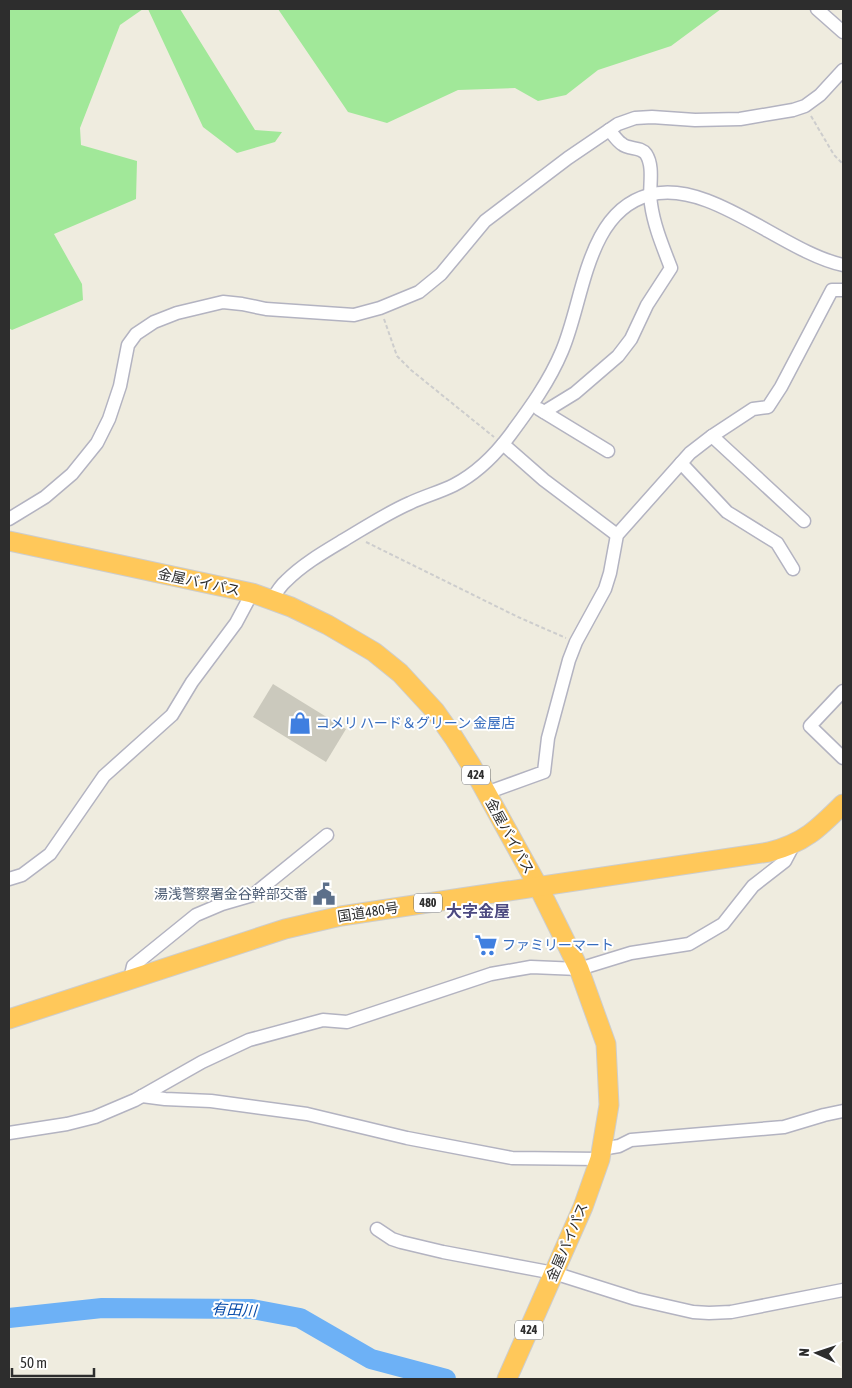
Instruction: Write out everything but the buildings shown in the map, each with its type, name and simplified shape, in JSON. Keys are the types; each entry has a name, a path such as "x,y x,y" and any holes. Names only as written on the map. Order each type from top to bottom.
{"highway":[{"name":"金屋バイパス","path":"9,541 252,593 291,607 345,634 374,652 400,673 435,711 454,738 539,888 579,968 606,1044 609,1104 600,1154 583,1208 507,1379"},
{"name":"国道480号","path":"9,1018 286,928 341,916 539,888 769,852 794,844 819,829 843,804"}],"street":[{"path":"817,9 843,32"},
{"path":"9,519 45,497 72,474 97,442 109,419 120,386 128,345 136,334 154,322 177,313 223,302 266,309 354,315 380,308 419,292 441,274 485,221 504,205 618,124 636,118 652,117 695,120 740,119 793,110 805,106 820,95 843,70"},
{"path":"544,412 576,393 618,356 631,339 647,305 671,268 651,204 649,162 646,154 640,149 622,144 609,130"},
{"path":"272,600 284,582 301,567 352,535 409,503 462,480 481,468 503,444 546,384 562,350 590,262 600,238 612,218 631,202 650,194 668,192 687,193 727,210 803,250 843,265"},
{"path":"486,793 544,772 552,722 569,660 576,642 605,588 610,573 616,535 690,453 753,408 768,408 832,290 843,290"},
{"path":"532,405 608,451"},
{"path":"712,436 804,521"},
{"path":"503,444 544,480 616,535"},
{"path":"681,463 727,512 777,543 793,569"},
{"path":"9,879 22,875 50,854 104,776 172,715 192,682 236,623 252,593"},
{"path":"843,691 810,726 843,758"},
{"path":"130,979 133,966 196,915 222,904 254,895 328,834"},
{"path":"9,1134 95,1117 142,1096 202,1062 249,1040 323,1020 347,1022 491,974 531,967 579,968 631,953 689,944 723,924 753,886 785,862 794,844"},
{"path":"142,1096 165,1099 211,1100 307,1114 407,1138 512,1158 600,1154 631,1140 784,1127 843,1111"},
{"path":"378,1229 392,1239 401,1242 678,1309 709,1314 731,1312 843,1290"}],"path":[{"path":"805,106 834,154 843,164"},
{"path":"380,308 398,356 411,370 503,444"},
{"path":"352,535 509,613 576,642"}],"green space":[{"path":"9,9 143,9 120,25 80,128 81,145 137,161 136,199 54,234 82,284 83,300 12,330 9,328"},
{"path":"148,9 180,9 255,130 282,132 275,142 237,153 203,127"},
{"path":"278,9 721,9 671,46 598,70 566,95 538,101 515,88 458,90 387,123 348,112"}],"waterway":[{"name":"有田川","path":"9,1318 102,1308 252,1309 300,1318 371,1359 446,1379"}],"place":[{"name":"コメリ ハード＆グリーン 金屋店","path":"300,723"},
{"name":"湯浅警察署金谷幹部交番","path":"324,894"},
{"name":"ファミリーマート","path":"486,945"}],"district":[{"name":"大字金屋","path":"478,911"}]}
